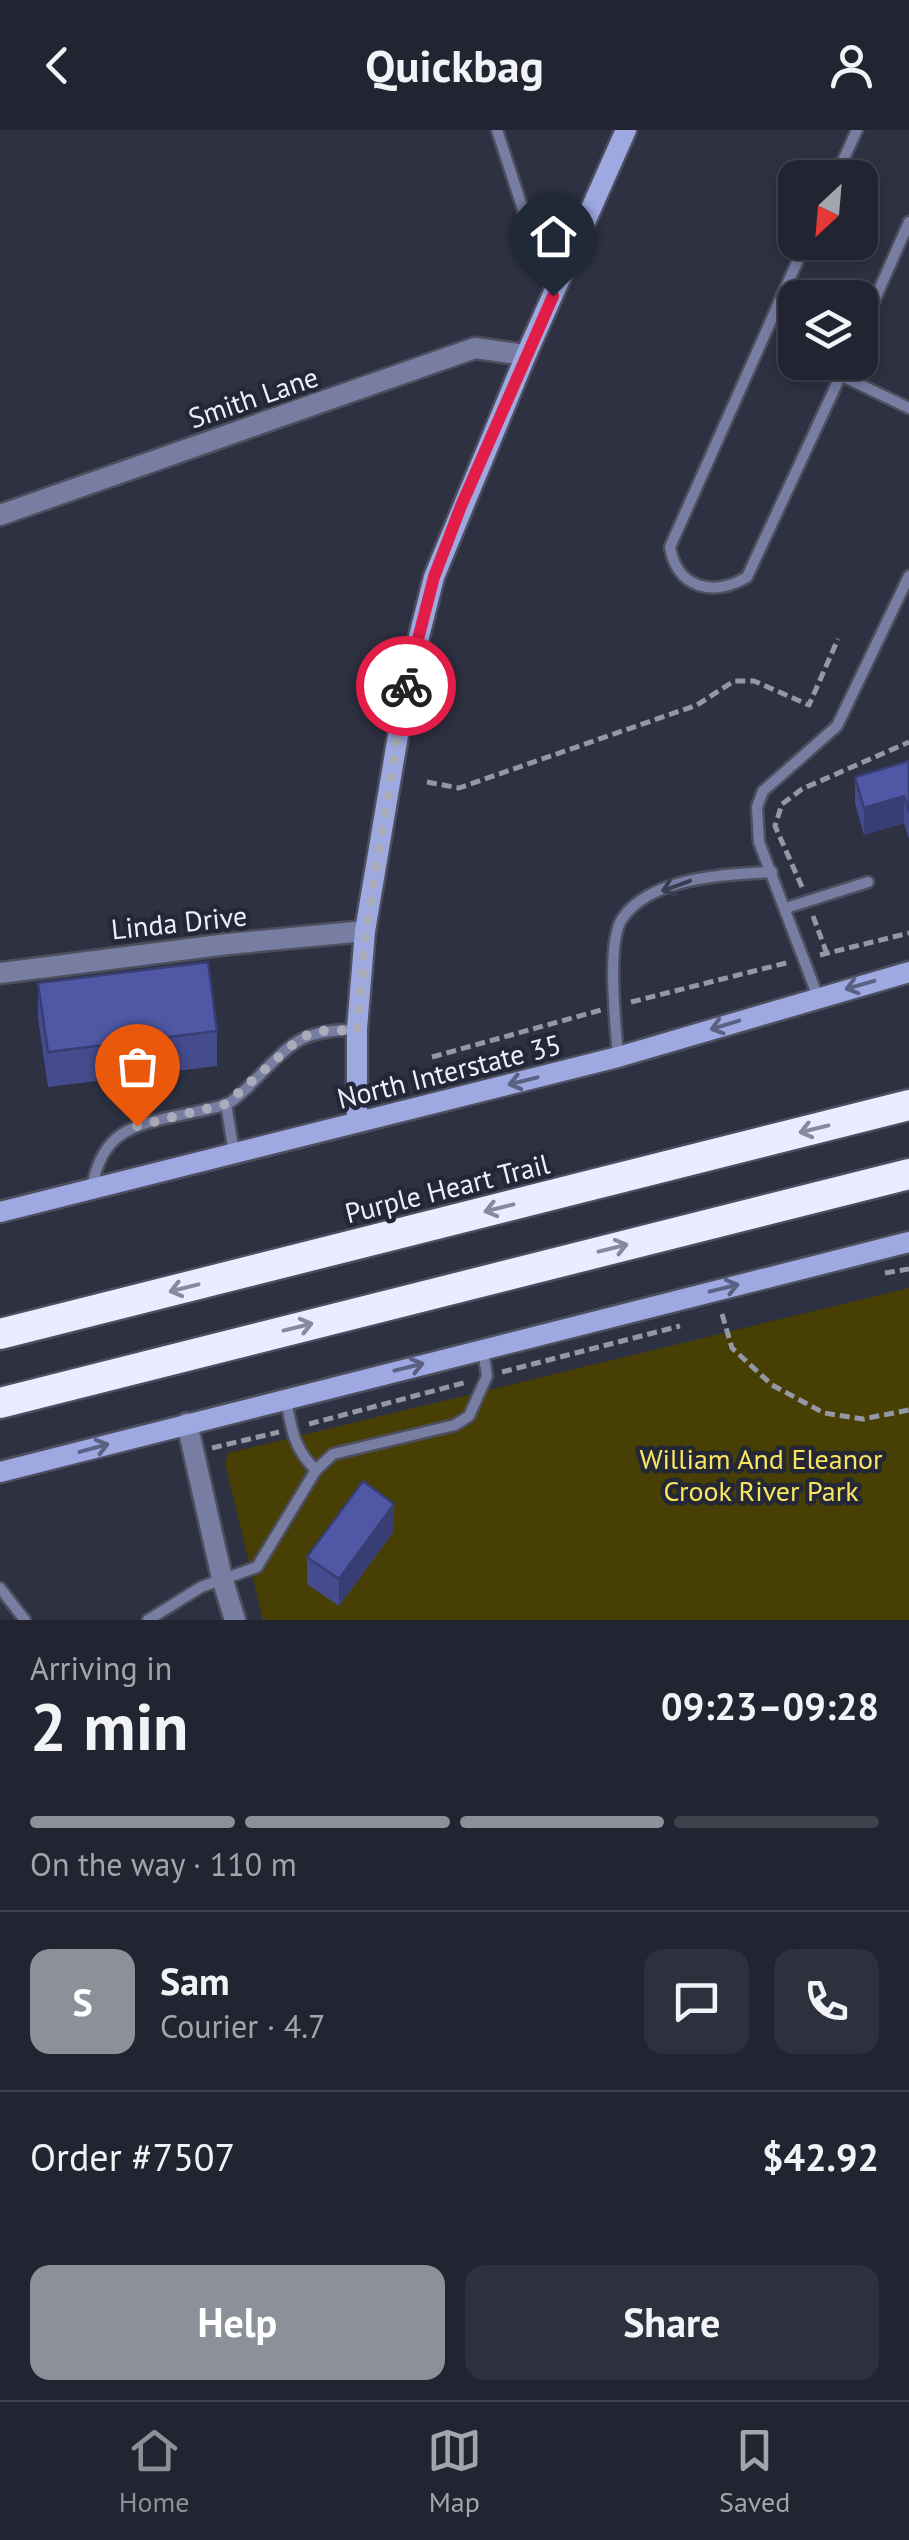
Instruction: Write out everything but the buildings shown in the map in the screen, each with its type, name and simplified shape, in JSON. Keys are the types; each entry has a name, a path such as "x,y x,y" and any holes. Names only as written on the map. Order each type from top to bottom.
{"highway":[{"name":"Purple Heart Trail","path":"0,1334 909,1105"},
{"path":"0,1403 909,1174"}],"main road":[{"path":"357,1122 357,1030 366,931 406,688 434,577 526,355 626,130"},
{"name":"North Interstate 35","path":"0,1212 618,1057 909,972"},
{"path":"0,1472 909,1242"}],"street":[{"name":"Smith Lane","path":"0,515 475,348 526,355"},
{"name":"Linda Drive","path":"0,973 366,931"},
{"path":"187,1423 235,1620"}],"lane":[{"path":"497,130 528,225 566,266"},
{"path":"844,160 857,130"},
{"path":"878,292 909,222"},
{"path":"778,305 670,547 676,568 685,578 710,589 725,588 747,578 840,380"},
{"path":"850,380 909,408"},
{"path":"818,997 756,824 757,808 763,792 837,726 909,576"},
{"path":"618,1057 616,938 621,920 637,904 690,880 772,872"},
{"path":"786,908 868,882"},
{"path":"92,1189 101,1153 121,1134 137,1126 226,1104 300,1038 318,1031 357,1030"},
{"path":"226,1104 234,1154"},
{"path":"148,1620 222,1578 257,1567 316,1470 334,1454 455,1425 469,1416 487,1376 483,1349"},
{"path":"286,1398 302,1458 316,1470"},
{"path":"0,1588 25,1620"}],"path":[{"path":"427,782 459,788 697,705 734,681 754,681 808,705 838,639"},
{"path":"827,954 774,826 782,804 802,789 909,742"},
{"path":"432,1056 909,933"},
{"path":"876,1275 909,1268"},
{"path":"722,1314 732,1348 772,1385 824,1413 863,1420 909,1410"},
{"path":"194,1452 686,1324"}],"green space":[{"name":"William And Eleanor Crook River Park","path":"909,1288 909,1620 263,1620 225,1463 228,1453"}],"way so far":[{"path":"137,1126 226,1104 300,1038 318,1031 357,1030 366,931 406,686"}],"route":[{"path":"406,686 434,577 553,296"}]}
